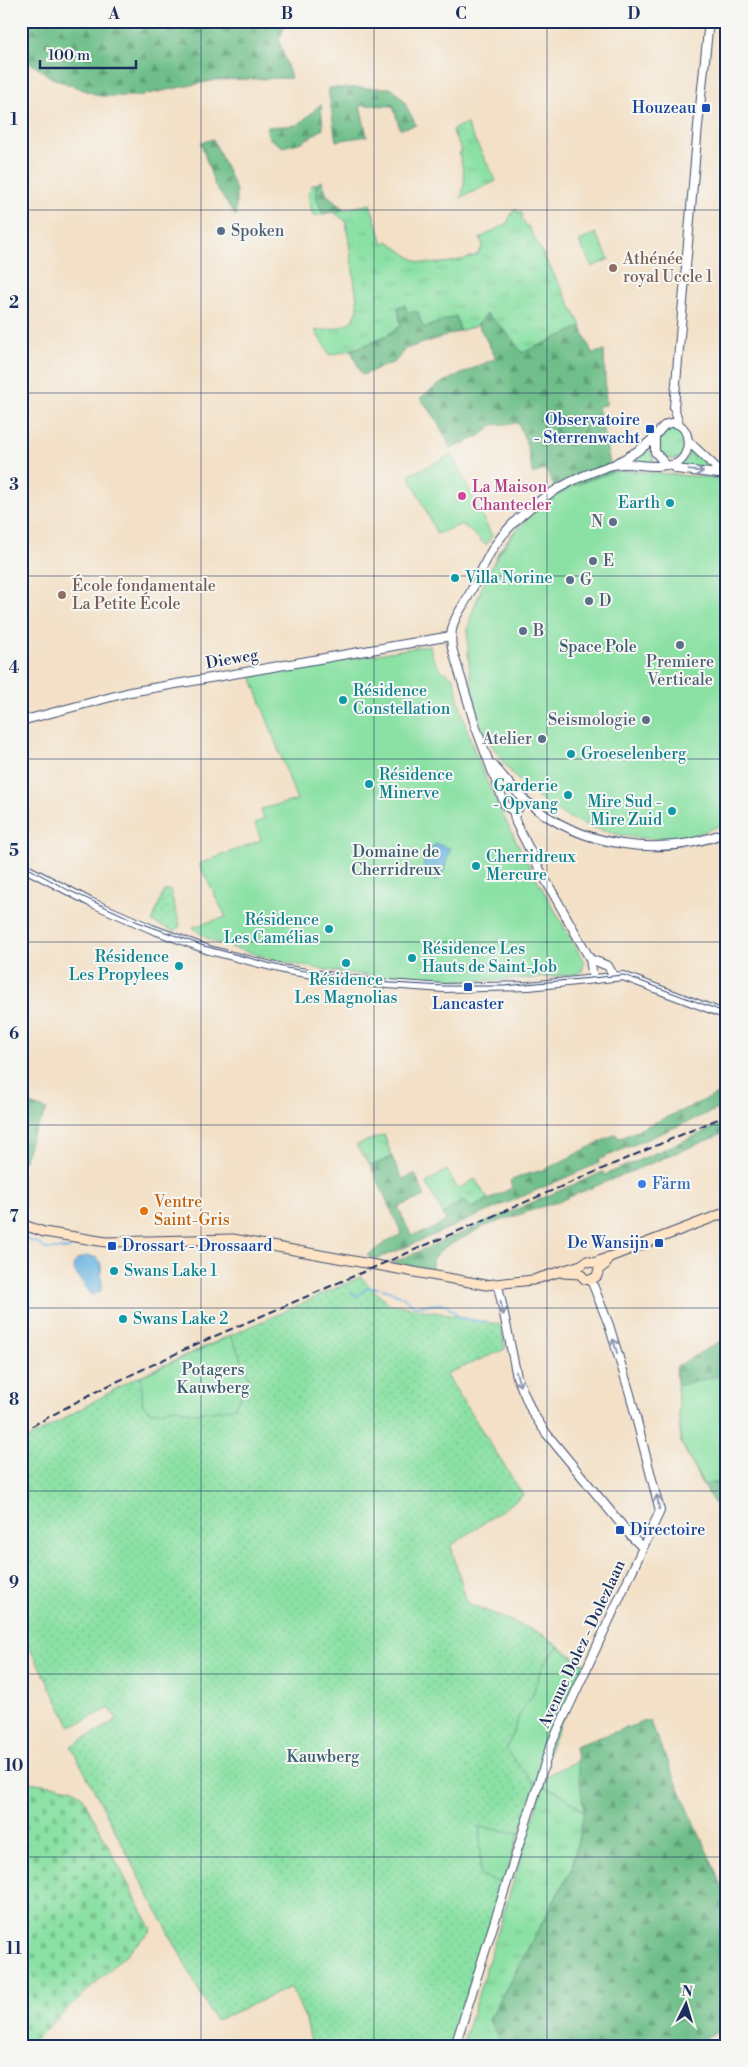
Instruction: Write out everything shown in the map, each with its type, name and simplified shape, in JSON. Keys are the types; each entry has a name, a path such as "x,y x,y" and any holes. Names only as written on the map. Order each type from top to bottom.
{"main road":[{"path":"597,1266 608,1257 727,1212"},
{"path":"21,1224 75,1239 106,1242 233,1239 486,1285 534,1280 558,1272 581,1270"},
{"path":"581,1270 587,1261 597,1266"},
{"path":"581,1270 585,1279 591,1280 597,1276 597,1266"}],"street":[{"path":"513,810 507,807 468,704 450,636 458,611 472,591 492,550 507,530 558,488 631,456 655,437 668,423 674,407 709,21"},
{"path":"674,407 679,424 688,441 725,474"},
{"path":"668,423 679,424"},
{"path":"655,437 655,452 668,465 676,469 725,474"},
{"path":"612,465 668,465 683,458 688,441"},
{"name":"Dieweg","path":"21,721 130,692 450,636"},
{"path":"489,762 520,793 524,800 572,828 590,836 635,847 689,844 727,832"},
{"path":"504,799 507,793 515,790"},
{"path":"513,810 521,806 524,800"},
{"path":"513,810 516,823 540,870 590,959 593,979"},
{"path":"21,866 90,902 152,929 216,952 293,971 365,982 444,988 529,986 614,976 636,979 727,1015"},
{"path":"590,959 608,966 614,976"},
{"path":"591,1280 599,1298 625,1377 659,1503 658,1517 642,1547"},
{"name":"Avenue Dolez - Dolezlaan","path":"455,2046 550,1747 642,1547 552,1441 532,1412 517,1378 498,1285"}],"green space":[{"path":"21,21 287,21 279,40 291,78 216,80 138,96 100,96 52,78 21,56"},
{"path":"328,88 391,88 402,98 416,125 400,129 393,106 360,105 367,136 336,141"},
{"path":"321,104 323,129 302,142 283,147 269,138 266,127 298,125"},
{"path":"466,123 496,181 460,198 464,187 459,153 462,151 452,130"},
{"path":"213,139 236,190 236,216 215,186 201,143"},
{"path":"322,181 327,195 345,209 323,214 317,199 316,184"},
{"path":"316,184 317,199 323,214 313,216 308,195 312,185"},
{"path":"370,204 383,243 388,241 423,263 457,261 478,254 483,245 480,238 506,224 515,208 518,213 521,211 523,216 521,217 526,226 528,226 582,327 522,353 505,330 480,320 478,325 460,331 456,317 423,328 398,307 401,326 367,344 330,355 315,331 347,324 356,314 358,307 346,221 333,212"},
{"path":"595,233 609,259 592,267 579,242"},
{"path":"405,305 407,312 418,312 423,328 456,316 460,331 405,349 395,362 362,375 351,350 382,339 401,326 398,307"},
{"path":"487,314 505,330 522,353 581,327 592,353 604,351 606,405 598,406 612,473 588,480 469,657 468,630 475,605 499,551 513,533 558,495 546,469 533,474 526,442 518,423 492,425 480,436 451,449 435,417 420,398 443,382 496,358 478,325 480,320"},
{"path":"670,427 675,428 681,434 683,443 682,456 675,459 666,458 658,451 664,431"},
{"path":"648,447 655,463 631,461 630,459"},
{"path":"691,448 709,469 678,467 687,458"},
{"path":"452,455 492,536 486,545 462,524 437,534 409,475"},
{"name":"Space Pole","path":"619,470 716,478 727,481 727,822 686,837 654,839 603,831 579,822 556,810 535,795 516,777 500,757 482,728 473,693 468,655 468,631 472,613 485,580 499,554 526,520 550,500 575,486"},
{"name":"Domaine de Cherridreux","path":"430,645 432,656 437,665 454,678 462,715 490,788 526,860 584,962 582,971 577,974 547,977 488,980 430,980 371,976 319,969 276,960 222,945 200,933 193,927 226,917 199,864 261,840 255,823 264,819 261,809 297,800 251,676"},
{"path":"170,890 180,926 175,931 152,922 164,891"},
{"path":"727,1090 727,1105 598,1160 599,1163 394,1252 376,1259 367,1256 387,1241 402,1234 371,1166 392,1157 402,1179 415,1174 425,1196 398,1207 411,1235 428,1231 446,1221 443,1214 464,1200 471,1208 512,1188 510,1181 544,1170 616,1134 618,1138 623,1137"},
{"path":"21,1101 47,1110 31,1138 24,1162 21,1161"},
{"path":"727,1122 727,1132 562,1200 483,1227 442,1249 433,1259 431,1270 392,1263 603,1172 605,1175"},
{"path":"384,1135 392,1157 371,1166 356,1145"},
{"path":"447,1170 458,1189 475,1179 489,1201 471,1208 464,1200 443,1214 426,1183"},
{"name":"Kauwberg","path":"361,1277 387,1303 501,1325 505,1349 446,1374 523,1495 451,1546 467,1603 542,1634 585,1665 549,1743 451,2046 312,2046 306,2020 291,1987 215,2021 71,1746 117,1720 110,1708 71,1727 21,1631 21,1443 133,1379"},
{"name":"Potagers Kauwberg","path":"231,1336 250,1379 234,1408 193,1413 176,1408 152,1412 143,1406 141,1376"},
{"path":"727,1337 727,1522 704,1488 681,1442 676,1367"},
{"path":"727,1374 727,1479 704,1485 681,1442 677,1386"},
{"path":"558,1646 585,1665 535,1784 506,1751 519,1716 532,1696 542,1667"},
{"path":"649,1720 727,1897 727,2029 706,2037 709,2046 503,2046 489,2020 572,1868 584,1812 575,1746"},
{"path":"577,1761 584,1812 558,1791 543,1787 547,1775"},
{"path":"21,1781 72,1788 82,1796 152,1930 28,2046 21,2046"},
{"path":"543,1787 558,1791 584,1812 572,1868 489,2020 503,2046 462,2046"},
{"path":"480,1827 519,1833 504,1883 480,1876"}],"water":[{"path":"435,844 450,848 444,871 436,882 425,869 423,861"},
{"path":"87,1256 95,1257 101,1262 102,1288 100,1292 91,1295 76,1273 73,1265 78,1259"}],"waterway":[{"path":"21,1237 39,1244 45,1249 70,1249"},
{"path":"351,1293 357,1296 367,1288 379,1288"},
{"path":"383,1289 400,1295 415,1306 446,1305 460,1318 487,1322"}],"tram line":[{"path":"21,864 68,890 138,922 204,946 287,968 374,982 444,986 504,986 624,975 727,1013"}],"railway":[{"path":"21,1432 95,1392 192,1346 727,1115"}],"place":[{"name":"Houzeau","path":"706,108"},
{"name":"Spoken","path":"221,231"},
{"name":"Athénée royal Uccle 1","path":"613,268"},
{"name":"Observatoire - Sterrenwacht","path":"650,429"},
{"name":"La Maison Chantecler","path":"462,496"},
{"name":"Earth","path":"670,503"},
{"name":"N","path":"613,522"},
{"name":"E","path":"593,561"},
{"name":"Villa Norine","path":"455,578"},
{"name":"G","path":"570,580"},
{"name":"École fondamentale La Petite École","path":"62,595"},
{"name":"D","path":"589,601"},
{"name":"B","path":"523,631"},
{"name":"Premiere Verticale","path":"680,645"},
{"name":"Résidence Constellation","path":"343,700"},
{"name":"Seismologie","path":"646,720"},
{"name":"Atelier","path":"542,739"},
{"name":"Groeselenberg","path":"571,754"},
{"name":"Résidence Minerve","path":"369,784"},
{"name":"Garderie - Opvang","path":"568,795"},
{"name":"Mire Sud - Mire Zuid","path":"672,811"},
{"name":"Cherridreux Mercure","path":"476,866"},
{"name":"Résidence Les Camélias","path":"329,929"},
{"name":"Résidence Les Hauts de Saint-Job","path":"412,958"},
{"name":"Résidence Les Magnolias","path":"346,963"},
{"name":"Résidence Les Propylees","path":"179,966"},
{"name":"Lancaster","path":"468,987"},
{"name":"Färm","path":"642,1184"},
{"name":"Ventre Saint-Gris","path":"144,1211"},
{"name":"De Wansijn","path":"659,1243"},
{"name":"Drossart - Drossaard","path":"112,1246"},
{"name":"Swans Lake 1","path":"114,1271"},
{"name":"Swans Lake 2","path":"123,1319"},
{"name":"Directoire","path":"620,1530"}]}
